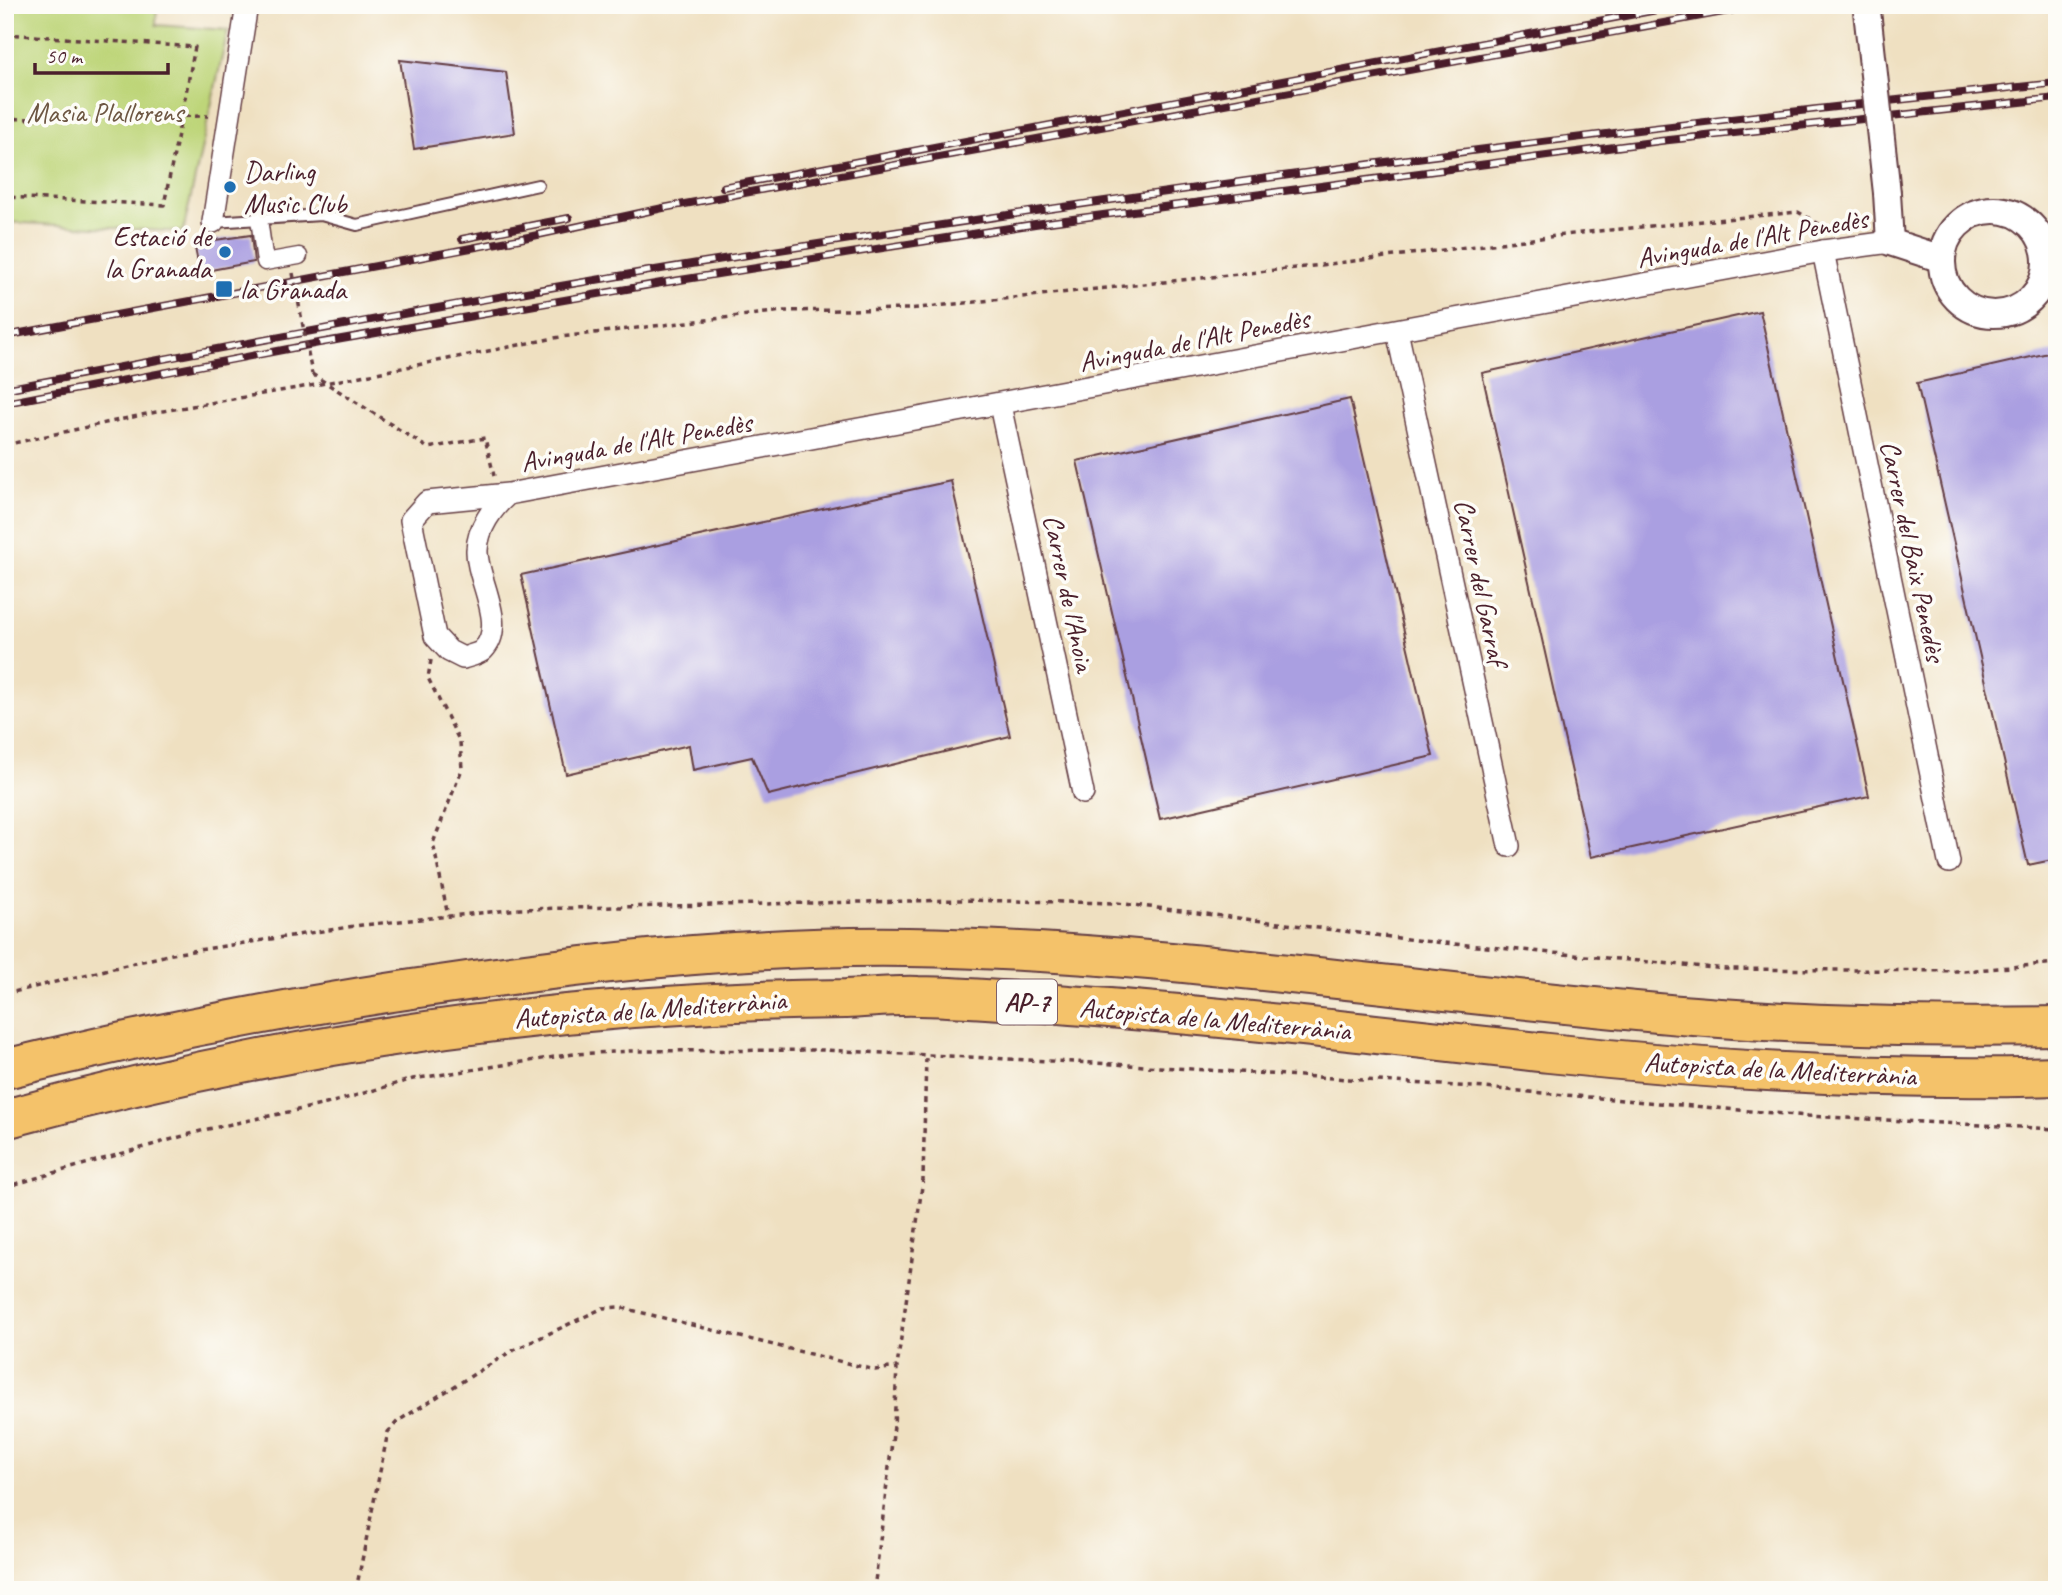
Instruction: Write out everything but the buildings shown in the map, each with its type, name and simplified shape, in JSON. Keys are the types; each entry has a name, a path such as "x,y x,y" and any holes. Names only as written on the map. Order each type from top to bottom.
{"highway":[{"name":"Autopista de la Mediterrània","path":"5,1069 244,1016 410,989 657,957 823,947 988,949 1157,960 1568,1004 1805,1024 1944,1028 2057,1026"},
{"name":"Autopista de la Mediterrània","path":"5,1119 152,1081 261,1058 491,1021 681,1004 914,995 1131,1010 1736,1070 1906,1077 2057,1076"}],"street":[{"path":"213,222 247,5"},
{"path":"1867,8 1890,242 1942,258"},
{"path":"1993,210 2019,217 2033,228 2051,250 2038,291 2029,301 2013,312 1987,314 1965,306 1952,294 1947,285 1942,258 1947,239 1958,225 1973,215 1993,210"},
{"path":"258,219 265,262 299,256"},
{"name":"Avinguda de l'Alt Penedès","path":"503,495 483,524 477,551 490,606 493,634 483,651 463,658 449,651 435,636 411,520 428,502 503,495 1823,251 1890,242"},
{"name":"Carrer del Baix Penedès","path":"1823,251 1949,862"},
{"name":"Carrer del Garraf","path":"1397,331 1509,846"},
{"name":"Carrer de l'Anoia","path":"1000,405 1083,793"}],"lane":[{"path":"213,222 321,215 357,225 538,185"}],"path":[{"path":"5,34 195,47 163,205 5,197"},
{"path":"5,119 208,116"},
{"path":"5,446 151,413 315,385 560,337 783,311 908,309 1306,267 1589,232 1798,212 1857,247"},
{"path":"293,273 312,374 428,448 485,438 503,495"},
{"path":"435,636 428,678 460,741 462,769 433,842 448,916"},
{"path":"5,1187 208,1129 327,1104 413,1079 575,1054 631,1051 823,1051 1113,1064 1473,1087 1808,1116 2057,1129"},
{"path":"874,1590 894,1426 897,1367 923,1179 926,1056"},
{"path":"356,1590 388,1432 398,1421 510,1352 603,1308 619,1307 875,1370 897,1367"}],"green space":[{"name":"Masia Plallorens","path":"5,5 157,5 156,25 228,30 183,232 5,222"}],"railway":[{"path":"723,187 1683,5"},
{"path":"5,336 519,239 663,208 1761,5"},
{"path":"5,389 543,289 1056,208 1556,140 2057,83"},
{"path":"5,403 319,343 661,283 1035,224 1660,141 2057,98"},
{"path":"462,239 569,218"}],"place":[{"name":"Darling Music Club","path":"230,187"},
{"name":"Estació de la Granada","path":"225,252"},
{"name":"la Granada","path":"224,289"}]}
